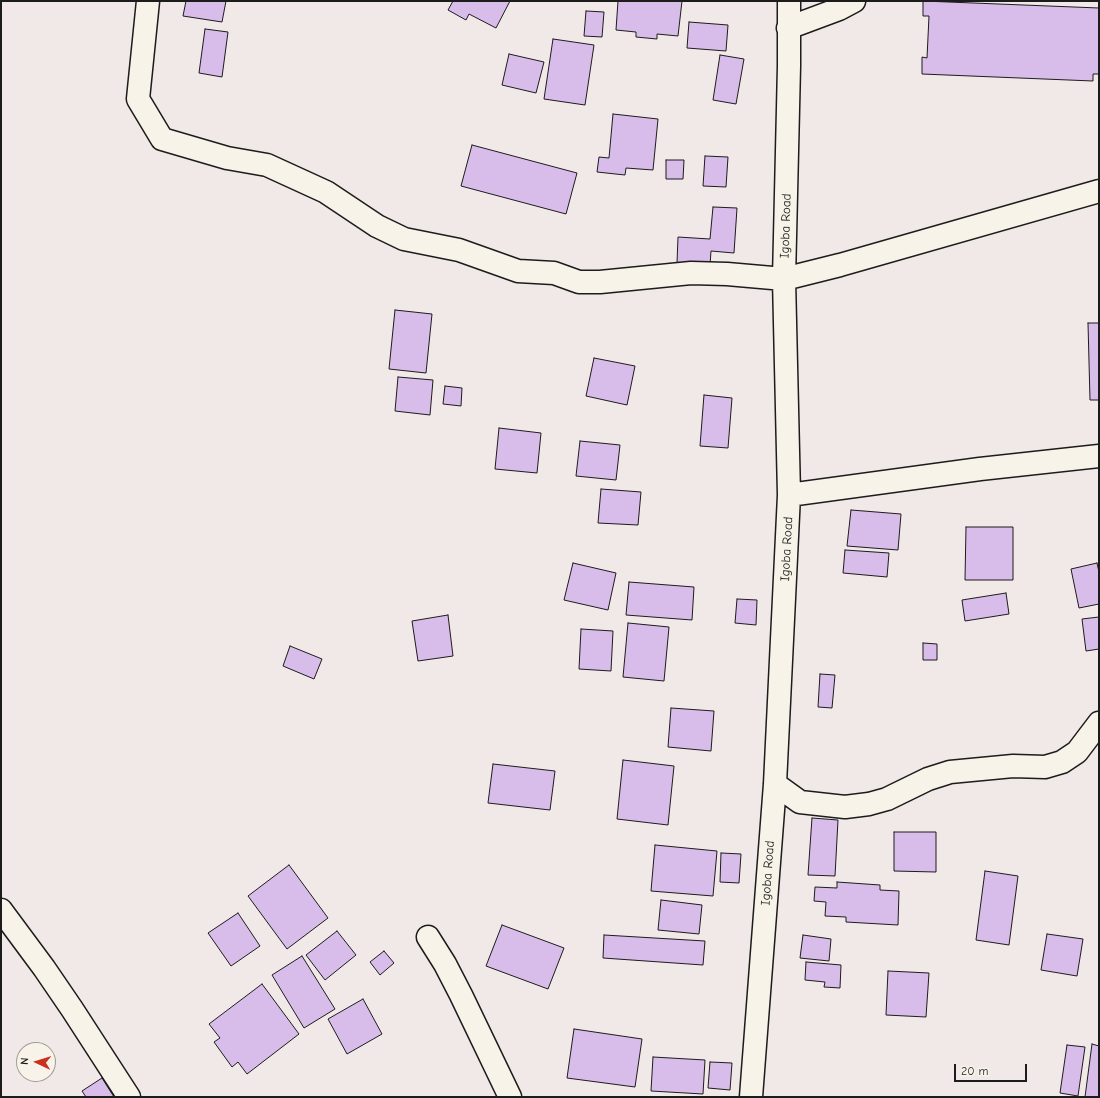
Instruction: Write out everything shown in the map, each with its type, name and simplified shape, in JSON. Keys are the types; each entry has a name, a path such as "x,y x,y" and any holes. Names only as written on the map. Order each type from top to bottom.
{"street":[{"path":"148,1 138,100 162,139 227,158 268,165 326,192 377,226 404,239 458,250 518,271 554,272 579,282 600,282 691,273 727,274 784,279 840,265 1099,191"},
{"name":"Igoba Road","path":"751,1097 775,784 790,495 784,279 789,73 788,1"},
{"path":"788,28 839,9 854,1"},
{"path":"790,495 980,469 1099,456"},
{"path":"775,784 800,802 845,807 869,804 887,799 928,779 950,772 1013,766 1045,768 1062,762 1076,752 1099,723"},
{"path":"1,910 68,1003 129,1097"},
{"path":"428,937 445,964 461,995 510,1097"}],"building":[{"path":"186,1 226,1 222,22 183,16"},
{"path":"453,1 510,1 496,28 469,14 466,20 448,10"},
{"path":"618,1 682,1 678,36 657,34 657,39 636,37 636,32 616,30"},
{"path":"923,1 1099,8 1099,74 1093,74 1093,81 922,74 922,57 927,58 929,16 923,16"},
{"path":"586,11 604,12 602,37 584,36"},
{"path":"689,22 728,25 726,51 687,48"},
{"path":"205,29 228,32 222,77 199,73"},
{"path":"553,39 594,45 585,105 544,99"},
{"path":"509,54 544,62 536,93 502,85"},
{"path":"720,55 744,59 736,104 713,100"},
{"path":"613,114 658,119 653,170 626,168 625,175 597,172 599,157 609,158"},
{"path":"472,145 577,173 566,214 461,186"},
{"path":"705,156 728,157 726,187 703,186"},
{"path":"666,160 684,160 683,179 666,179"},
{"path":"713,207 737,208 734,253 711,251 710,265 677,263 678,237 710,239"},
{"path":"395,310 432,314 426,373 389,369"},
{"path":"1088,323 1099,323 1099,400 1090,400"},
{"path":"594,358 635,366 627,405 586,396"},
{"path":"398,377 433,380 430,415 395,411"},
{"path":"445,386 462,388 461,406 443,404"},
{"path":"704,395 732,398 728,448 700,446"},
{"path":"499,428 541,433 537,473 495,469"},
{"path":"580,441 620,445 616,480 576,476"},
{"path":"601,489 641,492 638,525 598,523"},
{"path":"851,510 901,514 898,550 847,546"},
{"path":"966,527 1013,527 1013,580 965,580"},
{"path":"845,550 889,553 887,577 843,573"},
{"path":"573,563 616,573 608,610 564,600"},
{"path":"1097,563 1099,572 1099,604 1079,608 1071,569"},
{"path":"629,582 694,587 692,620 626,615"},
{"path":"1006,593 1009,614 965,621 962,600"},
{"path":"737,599 757,600 756,625 735,623"},
{"path":"448,615 453,656 418,661 412,621"},
{"path":"1099,617 1099,649 1086,651 1082,619"},
{"path":"628,623 669,627 664,681 623,677"},
{"path":"581,629 613,631 611,671 579,669"},
{"path":"923,643 937,644 937,660 923,660"},
{"path":"290,646 322,659 314,679 283,666"},
{"path":"820,674 835,675 832,708 818,707"},
{"path":"671,708 714,711 711,751 668,747"},
{"path":"623,760 674,766 668,825 617,819"},
{"path":"493,764 555,771 550,810 488,803"},
{"path":"812,818 838,820 835,876 808,875"},
{"path":"894,832 936,832 936,872 894,871"},
{"path":"655,845 717,851 713,896 651,891"},
{"path":"721,853 741,854 739,883 720,882"},
{"path":"289,865 328,918 287,949 248,896"},
{"path":"985,871 1018,876 1009,945 976,940"},
{"path":"837,882 880,885 880,890 899,891 898,925 846,922 846,917 825,916 826,902 814,901 815,887 837,888"},
{"path":"661,900 702,905 699,934 658,930"},
{"path":"238,913 260,946 231,966 208,933"},
{"path":"502,925 564,948 548,989 486,966"},
{"path":"337,931 356,955 325,980 306,955"},
{"path":"1047,934 1083,939 1077,976 1041,970"},
{"path":"604,935 705,941 703,965 603,958"},
{"path":"803,935 831,939 829,961 800,958"},
{"path":"384,951 394,963 380,975 370,962"},
{"path":"302,956 335,1009 304,1028 272,975"},
{"path":"806,962 841,965 840,988 824,987 825,982 805,980"},
{"path":"888,971 929,973 926,1017 886,1015"},
{"path":"262,984 299,1034 247,1074 238,1062 232,1067 214,1042 220,1038 209,1024"},
{"path":"363,999 382,1034 347,1054 328,1019"},
{"path":"574,1029 642,1039 635,1087 567,1078"},
{"path":"1092,1044 1099,1046 1099,1097 1085,1097"},
{"path":"1067,1045 1085,1047 1078,1096 1060,1093"},
{"path":"653,1057 705,1060 703,1094 651,1091"},
{"path":"710,1062 732,1063 730,1090 708,1088"},
{"path":"102,1078 114,1097 86,1097 82,1091"}]}
